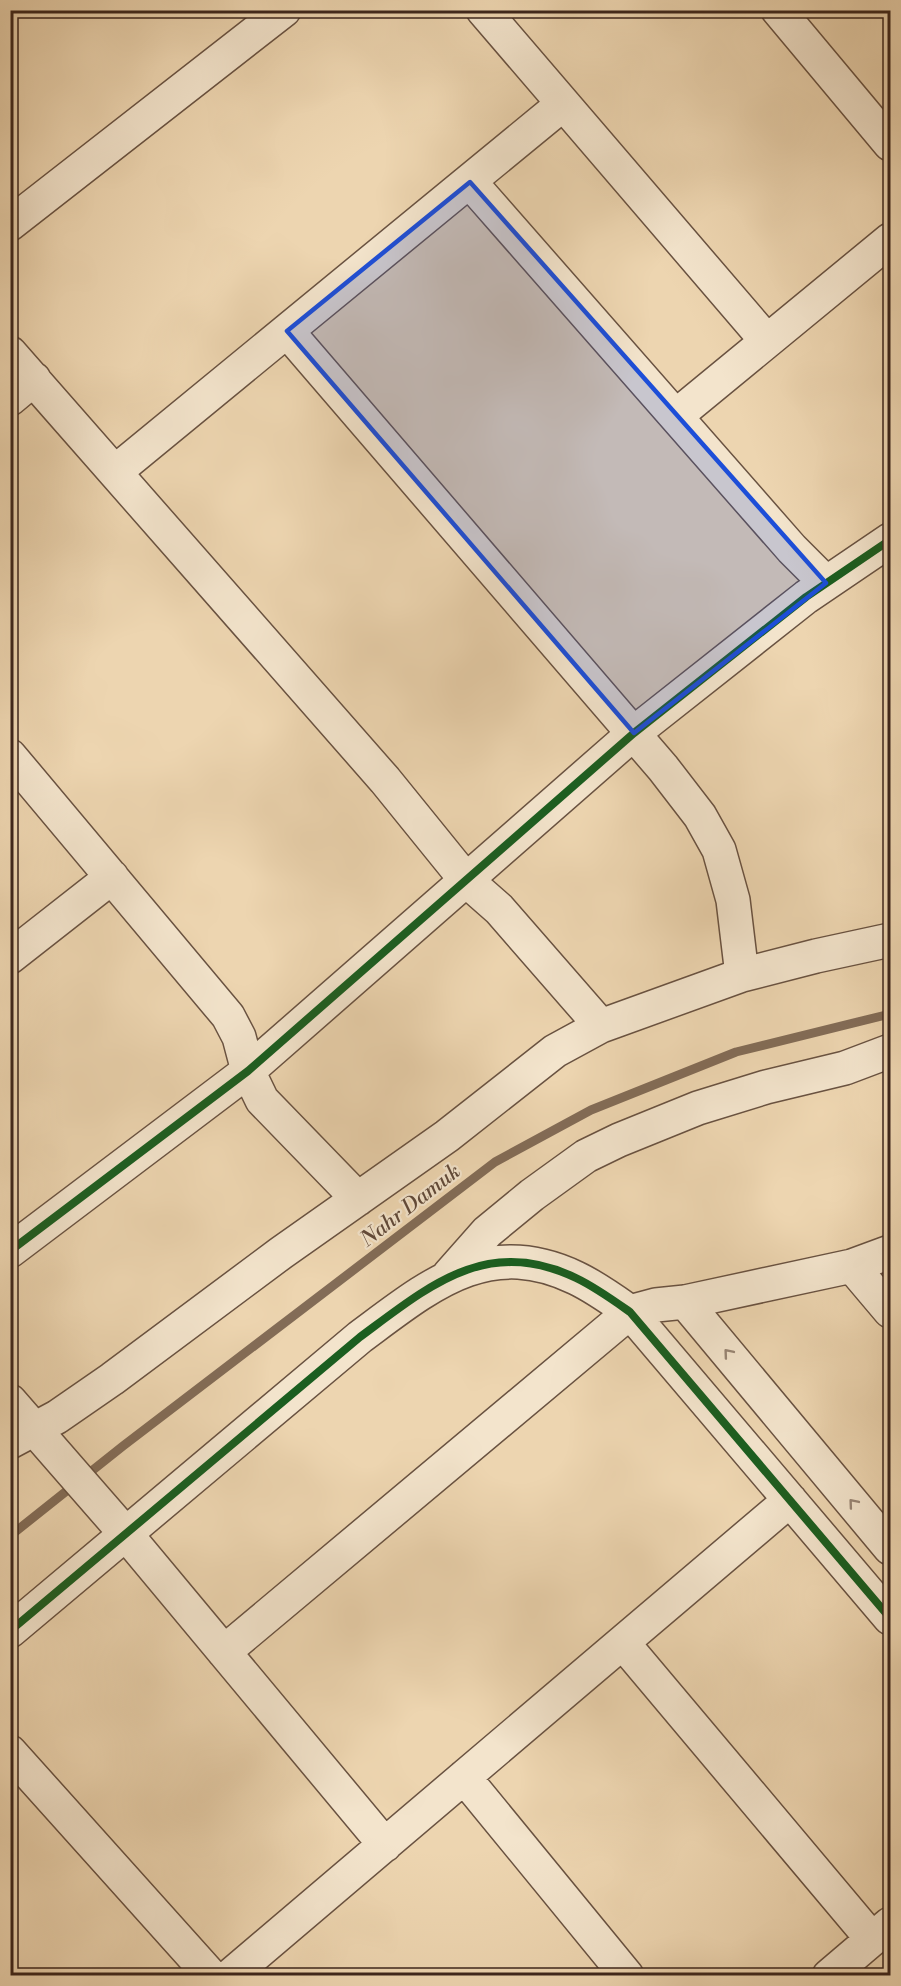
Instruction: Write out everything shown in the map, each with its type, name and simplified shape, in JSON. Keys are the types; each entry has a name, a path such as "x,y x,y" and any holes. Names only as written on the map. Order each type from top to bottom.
{"street":[{"path":"10,224 284,10"},
{"path":"483,10 766,340"},
{"path":"778,10 891,144"},
{"path":"115,472 563,104"},
{"path":"470,182 792,549 826,583"},
{"path":"676,416 891,240"},
{"path":"287,331 634,733 700,816 719,850 734,900 741,975"},
{"path":"10,353 22,389 115,472 385,780 466,880 499,909 601,1026"},
{"path":"10,1251 248,1071 634,733 826,583 891,540"},
{"path":"10,756 228,1016 239,1037 248,1071 262,1100 358,1199"},
{"path":"10,957 112,877"},
{"path":"22,1436 57,1417 112,1379 281,1253 447,1136 555,1052 601,1026 741,975 891,940"},
{"path":"446,1278 487,1232 532,1195 586,1156 698,1108 766,1087 844,1068 891,1051"},
{"path":"224,1652 630,1312 852,1266 891,1252"},
{"path":"10,1630 360,1337 402,1306 446,1278 473,1267 497,1261 521,1262 552,1268 576,1278 630,1312 891,1618"},
{"path":"852,1266 891,1311"},
{"path":"685,1302 891,1548"},
{"path":"10,1401 22,1436 125,1533 385,1845"},
{"path":"230,1976 790,1500"},
{"path":"623,1642 881,1931 829,1976"},
{"path":"10,1752 211,1976"},
{"path":"464,1777 627,1976"}],"highlighted area":[{"path":"470,182 826,583 634,733 287,331"}],"waterway":[{"name":"Nahr Damuk","path":"10,1536 123,1446 495,1162 591,1110 736,1052 890,1014"}],"cycle path":[{"path":"10,1251 248,1071 634,733 806,597 890,540"},
{"path":"10,1631 385,1318 410,1300 460,1272 487,1264 514,1262 544,1266 576,1278 630,1312 890,1618"}]}
